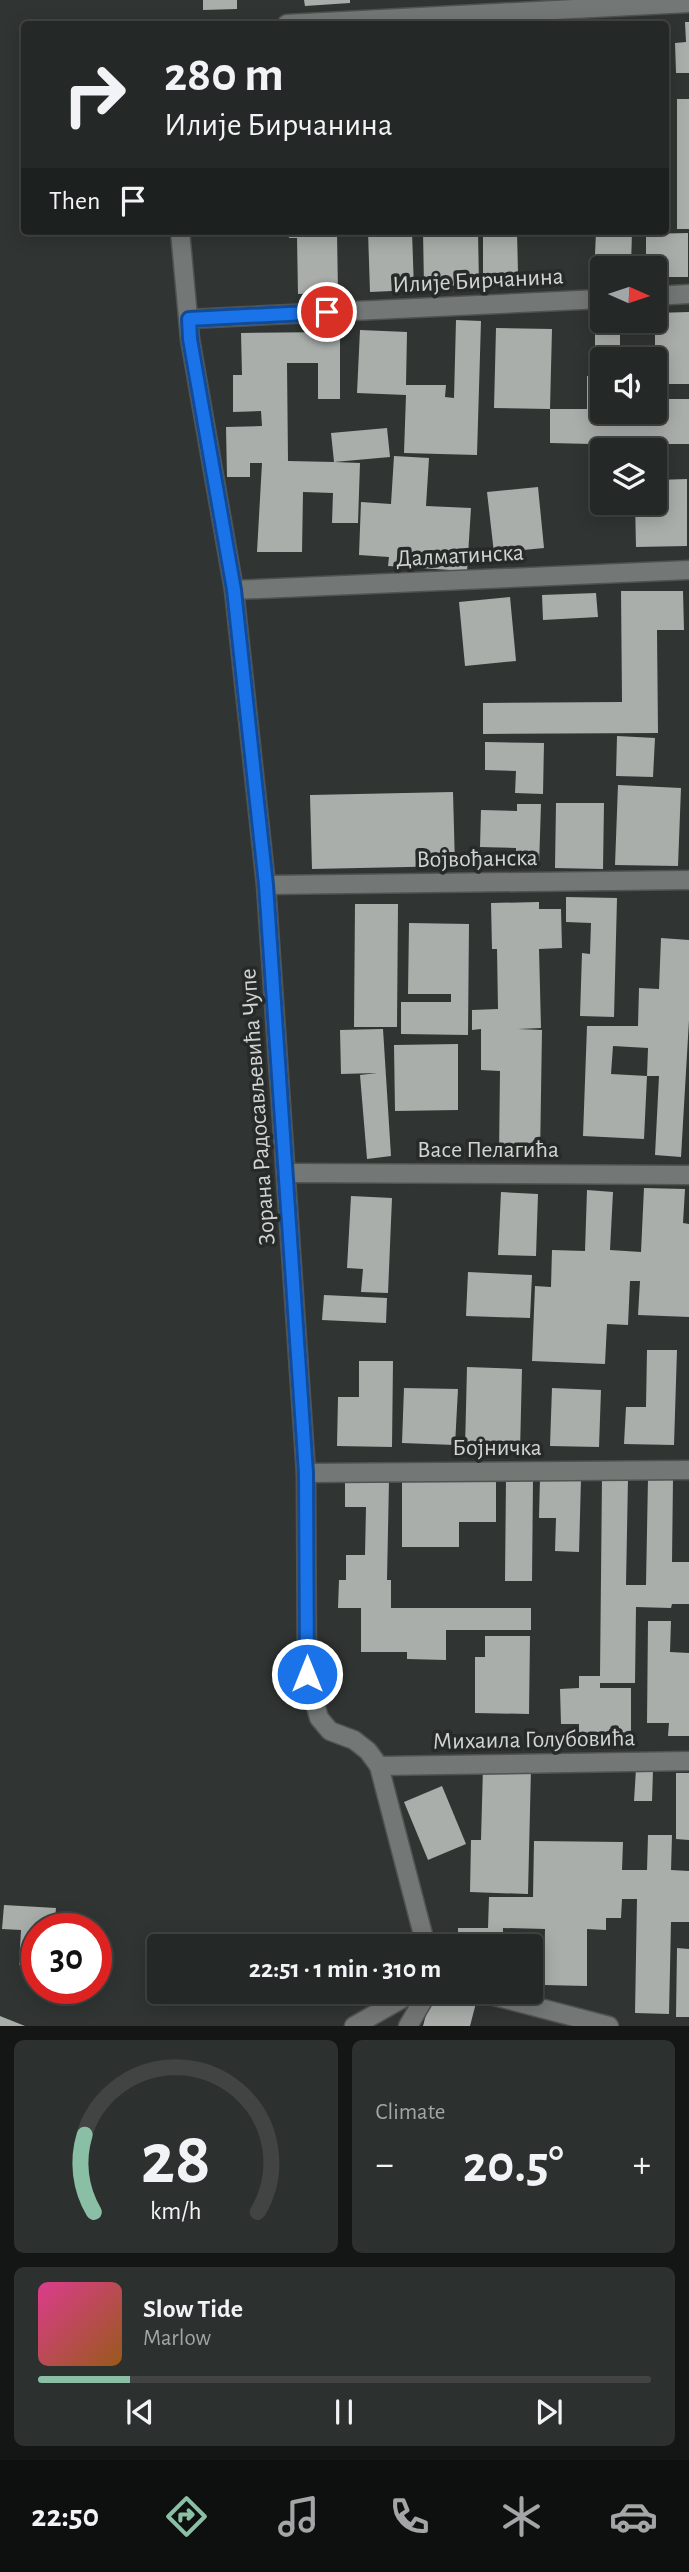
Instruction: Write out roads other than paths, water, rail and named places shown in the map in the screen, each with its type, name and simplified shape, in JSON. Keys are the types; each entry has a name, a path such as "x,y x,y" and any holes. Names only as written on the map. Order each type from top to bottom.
{"street":[{"path":"344,21 689,3"},
{"name":"Зорана Радосављевића Чупе","path":"180,235 190,339 234,590 266,885 306,1473 307,1674 319,1718 330,1731 355,1740 379,1766 423,1934"},
{"path":"667,295 689,294"},
{"name":"Илије Бирчанина","path":"189,319 590,300"},
{"name":"Далматинска","path":"234,590 689,570"},
{"name":"Војвођанска","path":"266,885 689,880"},
{"name":"Васе Пелагића","path":"287,1173 689,1175"},
{"name":"Бојничка","path":"306,1473 689,1470"},
{"name":"Михаила Голубовића","path":"379,1766 689,1761"},
{"path":"354,2026 393,2004"},
{"path":"408,2026 421,2004"},
{"path":"525,2004 609,2026"}]}
